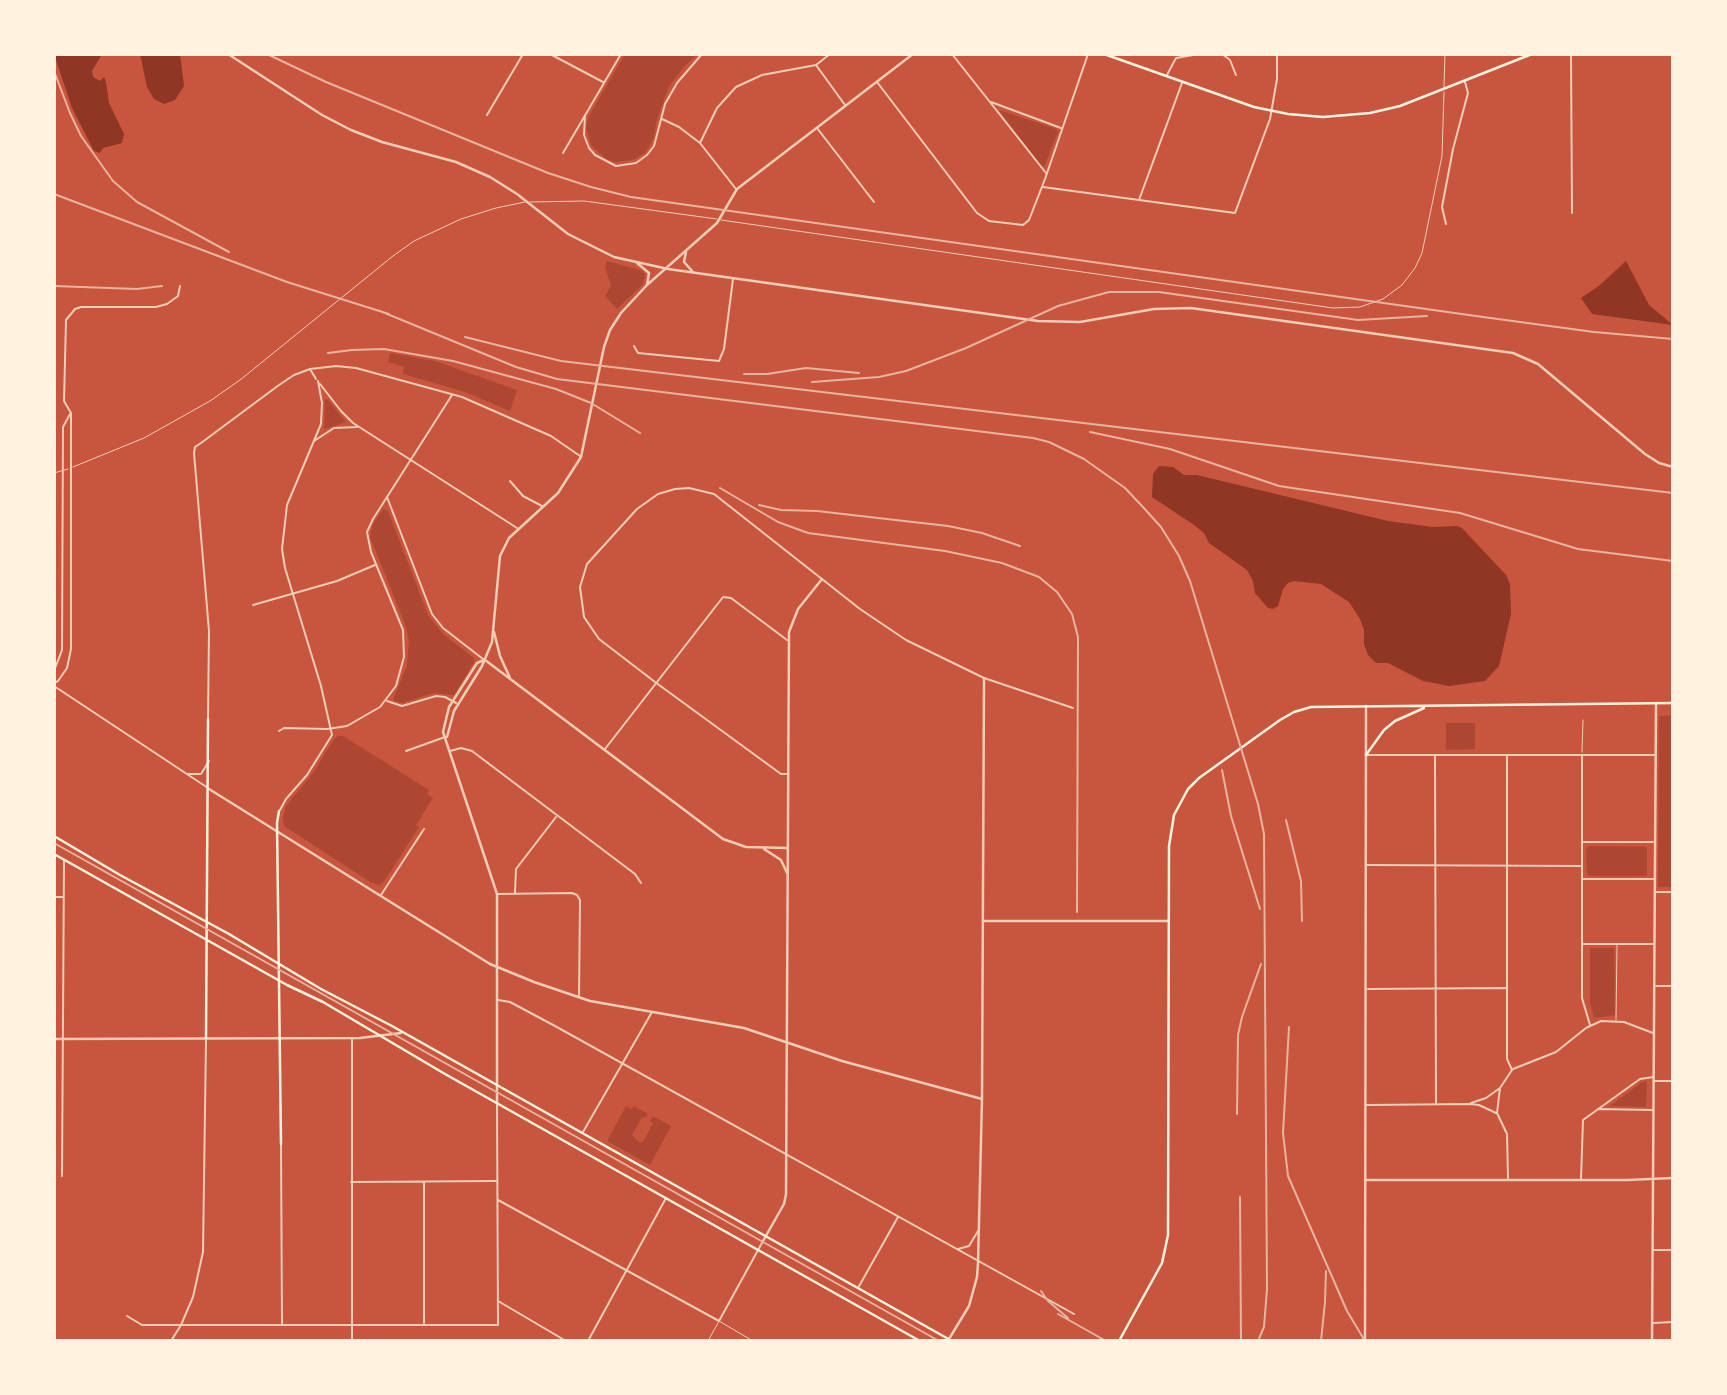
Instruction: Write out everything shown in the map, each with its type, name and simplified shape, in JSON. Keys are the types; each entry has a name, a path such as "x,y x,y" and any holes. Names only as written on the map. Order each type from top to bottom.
{"main road":[{"path":"1104,54 1271,111 1315,117 1356,115 1401,106 1532,54"},
{"path":"1119,1341 1162,1263 1168,1235 1168,846 1171,825 1183,796 1199,778 1280,720 1311,707 1673,703"},
{"path":"1366,755 1384,730 1395,721 1426,707"},
{"path":"206,1038 208,719"},
{"path":"279,811 281,1144"},
{"path":"54,836 321,989 404,1032 950,1340"},
{"path":"54,854 264,972 323,1002 920,1341"}],"street":[{"path":"228,54 335,122 365,136 442,157 501,184 578,240 611,256 667,269 1051,322 1089,321 1154,309 1200,309 1506,352 1538,364 1644,454 1673,467"},
{"path":"487,116 523,54"},
{"path":"550,54 604,83"},
{"path":"563,153 621,54"},
{"path":"585,116 584,135 589,148 602,161 621,166 636,163 651,151 665,104 677,83 702,54"},
{"path":"700,143 717,108 736,87 762,75 816,65 830,54"},
{"path":"446,737 457,703 492,642 497,566 503,547 518,528 558,493 580,457 604,347 610,330 621,313 647,285 717,223 737,190 913,54"},
{"path":"952,54 1041,169 1047,173"},
{"path":"877,82 977,213 989,221 1020,225 1027,223 1047,173 1088,54"},
{"path":"1167,76 1176,58 1199,54"},
{"path":"1223,54 1230,60 1236,75"},
{"path":"1041,187 1235,214 1271,111 1277,79 1277,54"},
{"path":"1571,54 1572,213"},
{"path":"816,65 846,106"},
{"path":"1139,201 1183,81"},
{"path":"1446,224 1442,207 1468,93 1465,82"},
{"path":"989,101 1062,128"},
{"path":"661,119 679,127 700,143 737,190"},
{"path":"817,128 874,202"},
{"path":"686,252 684,262 693,272"},
{"path":"637,262 649,273 647,285"},
{"path":"634,346 638,352 719,361 724,349 733,278"},
{"path":"180,286 175,299 161,306 90,305 75,309 65,328 64,401 71,413 71,649 67,668 54,684 209,789 498,967 579,998 744,1028 835,1059 982,1099"},
{"path":"208,719 209,631 195,447 272,390 294,375 310,369 336,366 356,368 452,394 551,436 580,457"},
{"path":"310,369 341,411 361,428 518,528"},
{"path":"279,811 331,741 332,728 282,549 284,517 290,495 321,424 321,394 317,381"},
{"path":"279,731 284,728 332,728 356,723 387,701 402,672 404,640 400,622 376,565 367,532 452,394"},
{"path":"54,671 62,650 63,427 71,413"},
{"path":"313,441 334,428 361,428"},
{"path":"510,481 523,496 543,506"},
{"path":"788,774 781,774 655,682 593,632 584,617 580,605 581,579 592,557 643,503 658,494 675,489 697,489 722,499 860,609 900,636 984,678 1073,708"},
{"path":"387,497 432,614 443,628 723,839 746,847 788,848"},
{"path":"253,605 337,581 376,565"},
{"path":"497,1199 719,1321 786,1199 789,641 791,624 822,579"},
{"path":"605,750 723,597 731,598 789,641"},
{"path":"493,629 500,656 512,681"},
{"path":"127,1316 142,1325 498,1325 497,894 443,732 444,721 453,701 477,663 484,659"},
{"path":"950,1340 969,1306 978,1263 982,1099 984,678"},
{"path":"387,701 402,706 436,696 457,703"},
{"path":"1652,1341 1656,704"},
{"path":"1365,1341 1366,706"},
{"path":"406,751 446,737"},
{"path":"450,751 461,748 472,751 635,874 641,883"},
{"path":"1582,754 1582,998 1590,1026"},
{"path":"1366,755 1656,754"},
{"path":"1435,755 1436,1104"},
{"path":"1507,755 1507,1059 1512,1070"},
{"path":"186,774 201,774 209,761"},
{"path":"516,893 516,869 557,815"},
{"path":"381,895 424,830"},
{"path":"1582,842 1654,842"},
{"path":"761,847 778,857 788,875"},
{"path":"62,1176 64,859"},
{"path":"1366,865 1583,866"},
{"path":"1582,879 1654,879"},
{"path":"1654,892 1673,891"},
{"path":"497,894 578,895 579,998"},
{"path":"54,897 64,897"},
{"path":"983,921 1168,921"},
{"path":"1582,944 1654,944"},
{"path":"1654,986 1673,986"},
{"path":"1365,989 1507,988"},
{"path":"497,1000 510,1002 622,1063 1073,1314"},
{"path":"583,1133 652,1012"},
{"path":"1470,1104 1486,1098 1500,1088 1512,1070 1556,1052 1590,1026 1601,1021 1616,1020 1654,1033"},
{"path":"54,1039 352,1038 404,1032"},
{"path":"171,1341 181,1325 198,1280 204,1237 206,1038"},
{"path":"352,1038 352,1341"},
{"path":"1581,1179 1581,1124 1586,1117 1644,1078 1673,1082"},
{"path":"1500,1088 1497,1113 1507,1134 1508,1180"},
{"path":"1365,1105 1470,1104 1497,1113"},
{"path":"1597,1108 1654,1110"},
{"path":"280,1325 281,1144"},
{"path":"1365,1180 1673,1178"},
{"path":"351,1182 497,1181"},
{"path":"424,1182 424,1324"},
{"path":"588,1341 666,1198"},
{"path":"858,1288 898,1216"},
{"path":"956,1250 969,1246 979,1230"},
{"path":"1652,1250 1673,1250"},
{"path":"498,1301 566,1341"},
{"path":"1652,1323 1673,1322"}],"lane":[{"path":"54,473 137,441 198,409 240,380 393,256 436,229 485,211 528,202 584,201 1338,309 1360,307 1378,301 1407,280 1425,244 1440,168 1445,54"},
{"path":"1582,754 1583,720"},
{"path":"1616,1020 1617,944"},
{"path":"708,1341 719,1321 753,1341"}],"shaded area":[{"path":"54,54 102,54 92,71 93,77 100,81 104,77 109,103 124,134 122,143 103,148 100,153 94,151 72,108"},
{"path":"140,54 180,54 184,86 175,100 164,104 154,99 147,87"},
{"path":"625,54 697,54 668,88 654,137 646,152 633,160 615,162 606,159 591,145 586,127 589,116"},
{"path":"999,110 1056,129 1058,132 1044,167 1041,166"},
{"path":"607,261 640,270 645,274 643,284 617,309 605,296 611,286 605,267"},
{"path":"1626,261 1649,305 1673,325 1592,314 1581,298"},
{"path":"390,353 435,361 517,390 510,411 465,392 403,374 404,367 388,362"},
{"path":"327,399 346,422 324,429 325,400"},
{"path":"1159,466 1173,467 1184,475 1197,475 1388,521 1462,528 1506,575 1510,584 1511,614 1499,666 1485,681 1449,686 1423,681 1388,663 1376,663 1368,655 1364,644 1364,630 1349,602 1321,584 1294,581 1288,583 1283,589 1278,606 1268,608 1255,593 1247,570 1209,543 1204,533 1194,525 1152,497 1153,474"},
{"path":"383,509 388,511 428,615 443,634 474,658 454,695 433,693 402,703 394,701 407,666 409,640 370,537 373,524"},
{"path":"1673,715 1673,887 1658,887 1659,716"},
{"path":"1446,723 1475,723 1475,749 1446,750"},
{"path":"338,736 343,736 429,790 427,794 433,798 416,825 419,827 380,885 372,883 284,826 286,806"},
{"path":"1589,846 1647,847 1647,876 1589,876 1586,849"},
{"path":"1590,948 1614,948 1615,1015 1594,1018 1590,1003"},
{"path":"1647,1081 1646,1107 1610,1106 1642,1082"},
{"path":"626,1106 632,1109 634,1106 648,1114 645,1118 642,1117 632,1135 639,1142 643,1142 653,1123 650,1121 653,1116 671,1126 650,1165 607,1141"}],"tram line":[{"path":"54,843 939,1341"}],"railway":[{"path":"267,54 326,82 548,173 631,197 1483,317 1594,332 1673,339"},
{"path":"54,71 81,136 113,181 137,202 229,252"},
{"path":"54,194 287,282 389,314"},
{"path":"54,286 137,289 162,286"},
{"path":"812,382 879,377 906,371 966,348 1058,306 1109,292 1159,292 1358,320 1427,316"},
{"path":"380,311 516,367 557,379 1049,442 1084,459 1125,488 1161,527 1179,556 1190,581 1258,804 1264,834 1267,1289 1264,1327 1258,1341"},
{"path":"465,337 561,361 1673,493"},
{"path":"328,353 384,349 453,361 556,389 591,403 640,433"},
{"path":"744,374 767,374 806,368 859,373"},
{"path":"1090,432 1170,449 1279,486 1460,513 1578,549 1673,561"},
{"path":"720,488 778,522 808,533 945,551 1002,563 1039,577 1057,592 1072,614 1078,637 1077,912"},
{"path":"759,505 781,510 817,511 948,526 982,533 1020,546"},
{"path":"1222,770 1231,816 1260,909"},
{"path":"1286,820 1301,881 1302,921"},
{"path":"1237,1114 1238,1035 1261,964"},
{"path":"1289,1027 1283,1133 1288,1176 1347,1311 1365,1341"},
{"path":"1240,1197 1241,1341"},
{"path":"1321,1341 1326,1271"},
{"path":"1041,1291 1048,1301 1068,1318"},
{"path":"1058,1314 1106,1341"}]}
